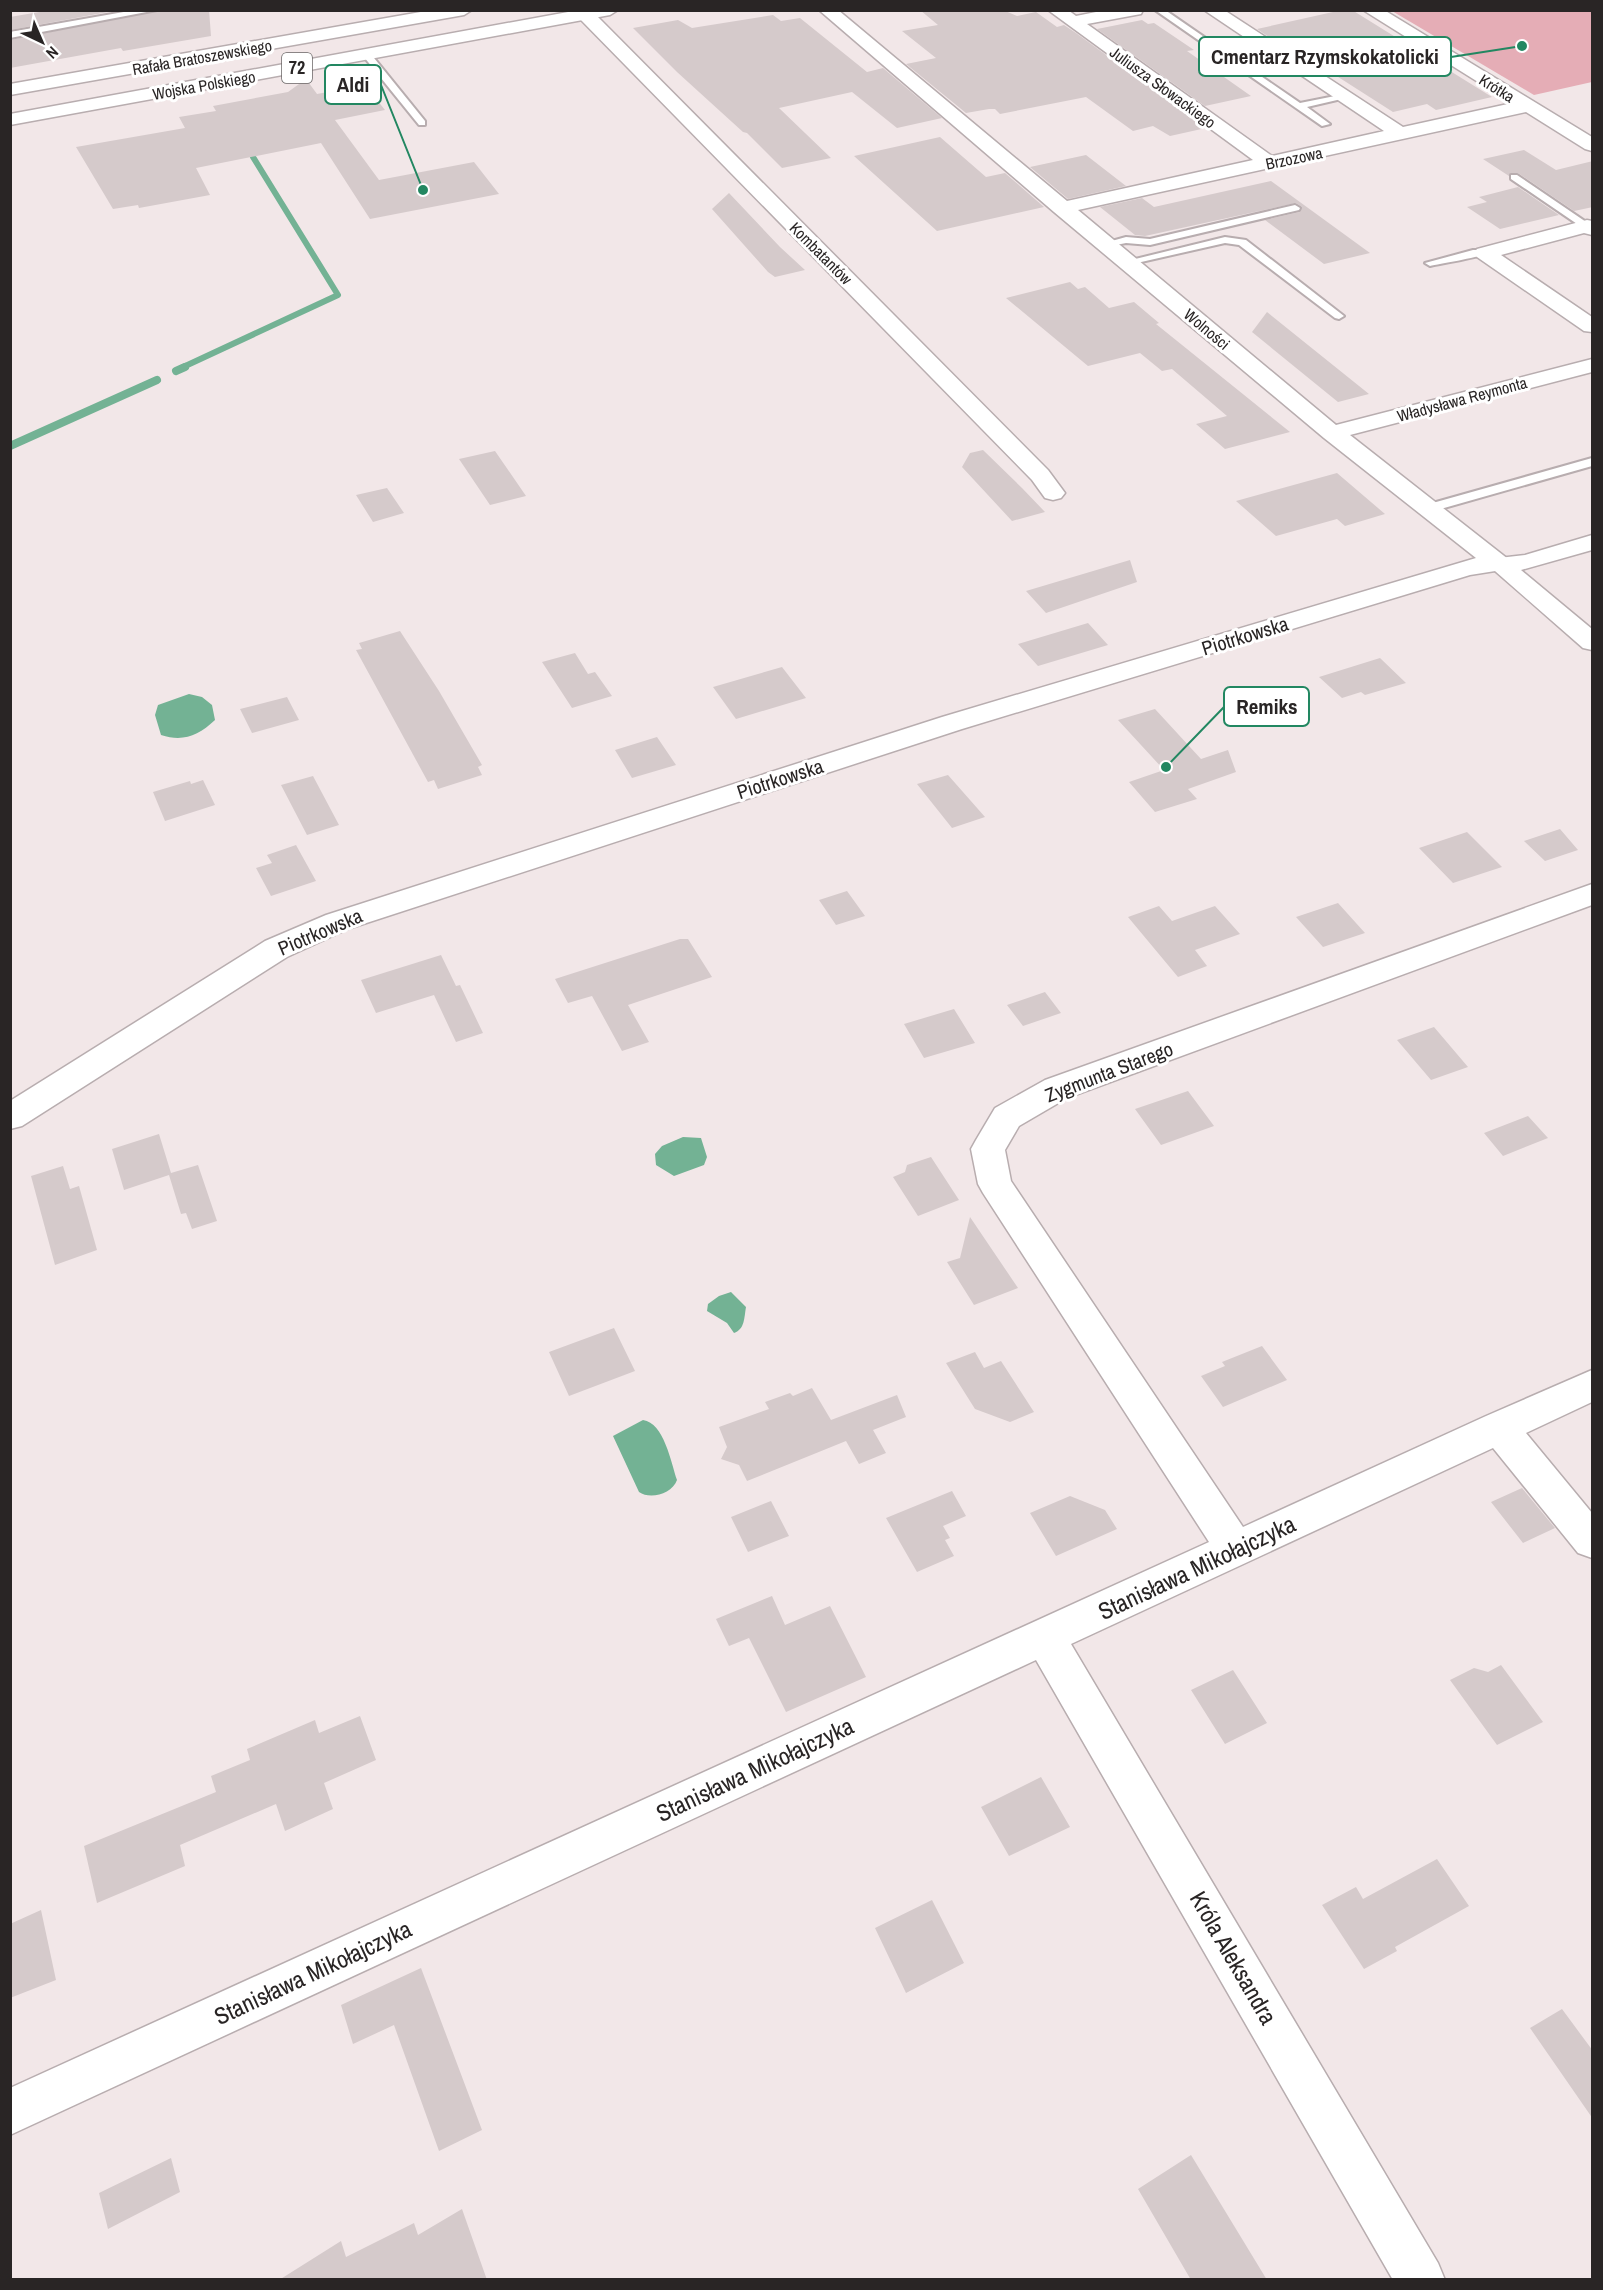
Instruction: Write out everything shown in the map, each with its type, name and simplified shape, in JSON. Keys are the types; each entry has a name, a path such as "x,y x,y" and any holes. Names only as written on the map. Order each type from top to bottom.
{"street":[{"name":"Rafała Bratoszewskiego","path":"10,90 464,10"},
{"name":"Wojska Polskiego","path":"10,120 578,14 610,10"},
{"name":"Wolności","path":"827,10 1332,433 1499,564 1593,642"},
{"name":"Juliusza Słowackiego","path":"1056,10 1269,163"},
{"path":"1073,22 1135,10"},
{"path":"1212,10 1401,134"},
{"name":"Krótka","path":"1371,10 1593,146"},
{"name":"Kombatantów","path":"578,14 1040,475 1053,493"},
{"name":"Brzozowa","path":"1061,208 1526,106"},
{"path":"1484,253 1590,227"},
{"path":"1484,253 1593,326"},
{"name":"Władysława Reymonta","path":"1332,433 1593,365"},
{"name":"Piotrkowska","path":"10,1117 276,949 337,922 974,716 1461,570 1480,565 1527,562 1593,542"},
{"name":"Zygmunta Starego","path":"1236,1550 995,1184 988,1149 1007,1118 1056,1089 1593,894"},
{"name":"Stanisława Mikołajczyka","path":"10,2112 1593,1385"},
{"path":"1499,1427 1593,1541"},
{"name":"Króla Aleksandra","path":"1045,1637 1421,2280"}],"lane":[{"path":"10,35 153,10"},
{"path":"1160,10 1325,124"},
{"path":"367,55 422,123"},
{"path":"1299,106 1345,97"},
{"path":"1514,177 1590,227"},
{"path":"1106,244 1126,240 1150,242 1295,208"},
{"path":"1128,262 1235,239 1339,316"},
{"path":"1430,263 1473,253 1484,253"},
{"path":"1426,509 1593,462"}],"shaded area":[{"path":"1392,11 1592,11 1592,82 1534,95"},
{"path":"189,694 202,697 212,705 215,720 196,734 183,738 161,735 155,715 158,705"},
{"path":"683,1137 701,1138 707,1157 704,1165 674,1176 656,1165 655,1154 662,1146"},
{"path":"731,1292 746,1307 742,1326 734,1333 727,1323 707,1311 708,1304 719,1296"},
{"path":"643,1420 656,1428 666,1444 677,1480 666,1492 655,1495 639,1492 613,1436"}],"building":[{"path":"51,10 119,10 10,30 10,17"},
{"path":"159,10 209,10 211,36 123,51 121,48 10,68 10,40"},
{"path":"920,10 1003,10 1017,16 1036,12 1057,27 1064,25 1076,33 1206,128 1170,136 1153,126 1133,131 1086,97 1000,114 995,109 966,113 906,64 936,58 902,31 938,25"},
{"path":"1342,10 1352,10 1492,97 1436,110 1427,104 1393,112 1310,59 1304,60 1257,29"},
{"path":"773,15 781,21 800,18 867,72 883,68 942,118 897,128 852,92 779,108 831,158 782,168 747,133 743,132 677,72 633,28 678,20 692,28"},
{"path":"1142,20 1148,24 1154,23 1194,50 1187,51 1251,96 1205,106 1097,29"},
{"path":"306,79 317,94 365,85 385,110 335,120 379,180 474,162 499,194 370,219 321,143 196,168 210,195 139,208 138,205 113,209 76,147 185,128 179,117 216,111 213,106 288,92"},
{"path":"940,137 986,177 1005,173 1044,207 937,231 854,156"},
{"path":"1524,150 1556,170 1593,161 1593,207 1574,211 1518,173 1511,173 1509,176 1483,159"},
{"path":"1086,155 1126,186 1068,199 1030,167"},
{"path":"1271,181 1370,253 1324,264 1265,220 1300,212 1302,207 1296,203 1145,236 1135,235 1100,207 1142,198 1154,207"},
{"path":"1518,187 1559,215 1500,229 1467,207 1487,202 1479,197"},
{"path":"729,193 805,270 775,277 768,272 712,209"},
{"path":"1070,282 1078,289 1085,287 1109,308 1134,302 1159,323 1156,324 1290,432 1225,449 1196,424 1227,416 1172,369 1162,371 1140,353 1088,366 1006,298"},
{"path":"1267,312 1369,394 1338,402 1252,332"},
{"path":"983,450 1045,512 1012,521 962,467 970,453"},
{"path":"495,451 526,496 490,505 459,459"},
{"path":"1337,473 1385,514 1345,526 1337,519 1276,536 1236,501"},
{"path":"387,488 404,513 373,522 356,495"},
{"path":"1130,560 1137,582 1046,613 1026,591"},
{"path":"1088,623 1108,645 1038,666 1018,644"},
{"path":"400,631 439,691 482,765 478,767 482,775 438,789 434,780 428,782 356,650 362,649 359,643"},
{"path":"575,653 588,674 595,672 612,696 572,708 542,662"},
{"path":"1380,658 1406,683 1365,695 1361,692 1342,698 1319,677"},
{"path":"782,667 806,698 736,719 713,687"},
{"path":"1283,686 1303,706 1261,719 1240,698"},
{"path":"287,697 299,720 252,733 240,709"},
{"path":"1155,709 1201,759 1228,750 1236,772 1188,789 1197,799 1155,812 1129,782 1164,770 1118,720"},
{"path":"657,737 676,765 632,778 615,750"},
{"path":"948,775 985,817 952,828 917,784"},
{"path":"313,776 339,825 307,835 281,785"},
{"path":"203,780 215,805 165,821 153,792 190,781 191,784"},
{"path":"1560,829 1578,850 1545,861 1524,841"},
{"path":"1467,832 1502,867 1453,883 1419,848"},
{"path":"296,845 316,881 271,896 256,868 272,863 267,855"},
{"path":"847,891 865,916 836,925 819,900"},
{"path":"1338,903 1365,933 1323,947 1296,917"},
{"path":"1159,906 1172,921 1215,906 1240,934 1195,950 1207,966 1178,977 1128,917"},
{"path":"680,939 688,939 712,977 628,1005 649,1042 622,1051 592,996 568,1003 555,979"},
{"path":"441,955 456,986 460,985 483,1033 456,1042 434,995 376,1013 361,980"},
{"path":"1045,992 1061,1013 1023,1026 1007,1005"},
{"path":"954,1009 975,1043 924,1058 904,1024"},
{"path":"1434,1027 1468,1067 1431,1080 1397,1040"},
{"path":"1188,1091 1214,1126 1161,1145 1135,1109"},
{"path":"1528,1116 1548,1138 1503,1156 1484,1133"},
{"path":"159,1134 171,1173 198,1165 217,1221 192,1229 186,1213 181,1214 169,1175 124,1190 112,1149"},
{"path":"931,1157 959,1200 918,1216 893,1177 905,1172 907,1165"},
{"path":"63,1166 70,1189 79,1186 97,1250 55,1265 31,1176"},
{"path":"970,1217 1018,1288 974,1305 947,1262 960,1258"},
{"path":"614,1328 635,1371 569,1396 549,1352"},
{"path":"1262,1346 1287,1380 1223,1407 1201,1376 1225,1366 1222,1362"},
{"path":"975,1352 984,1368 1001,1361 1034,1412 1010,1422 975,1409 946,1363"},
{"path":"812,1388 831,1420 897,1395 906,1417 873,1430 886,1453 859,1464 846,1441 747,1481 739,1465 721,1459 727,1447 719,1427 769,1409 765,1402 790,1393 793,1396"},
{"path":"1522,1488 1555,1528 1523,1543 1491,1502"},
{"path":"952,1491 966,1516 943,1526 950,1538 945,1540 954,1556 917,1572 886,1518"},
{"path":"1070,1496 1105,1510 1117,1529 1056,1556 1030,1513"},
{"path":"771,1501 789,1536 748,1552 731,1517"},
{"path":"772,1596 785,1625 830,1606 866,1677 786,1712 749,1638 729,1646 716,1619"},
{"path":"1501,1665 1543,1722 1497,1745 1450,1680 1474,1668 1488,1672"},
{"path":"1233,1670 1267,1723 1225,1744 1191,1690"},
{"path":"360,1716 376,1760 324,1783 333,1809 285,1831 276,1804 180,1845 185,1866 97,1903 84,1846 216,1792 211,1776 250,1760 247,1749 315,1720 319,1733"},
{"path":"1041,1777 1070,1827 1009,1856 981,1807"},
{"path":"1437,1859 1469,1906 1395,1947 1397,1951 1364,1969 1322,1905 1356,1887 1363,1899"},
{"path":"932,1900 964,1963 906,1993 875,1928"},
{"path":"41,1910 56,1980 10,1998 10,1924"},
{"path":"421,1968 482,2130 439,2151 394,2025 353,2044 341,2005"},
{"path":"1562,2009 1593,2051 1593,2119 1530,2028"},
{"path":"1191,2155 1267,2280 1191,2280 1138,2189"},
{"path":"171,2158 180,2192 108,2229 99,2193"},
{"path":"462,2209 487,2280 279,2280 341,2241 346,2257 414,2223 418,2235"}],"waterway":[{"path":"181,368 338,295 253,157"},
{"path":"176,371 185,367"},
{"path":"10,446 157,380"}],"place":[{"name":"Cmentarz Rzymskokatolicki","path":"1522,46"},
{"name":"Aldi","path":"423,190"},
{"name":"Remiks","path":"1166,767"}]}
